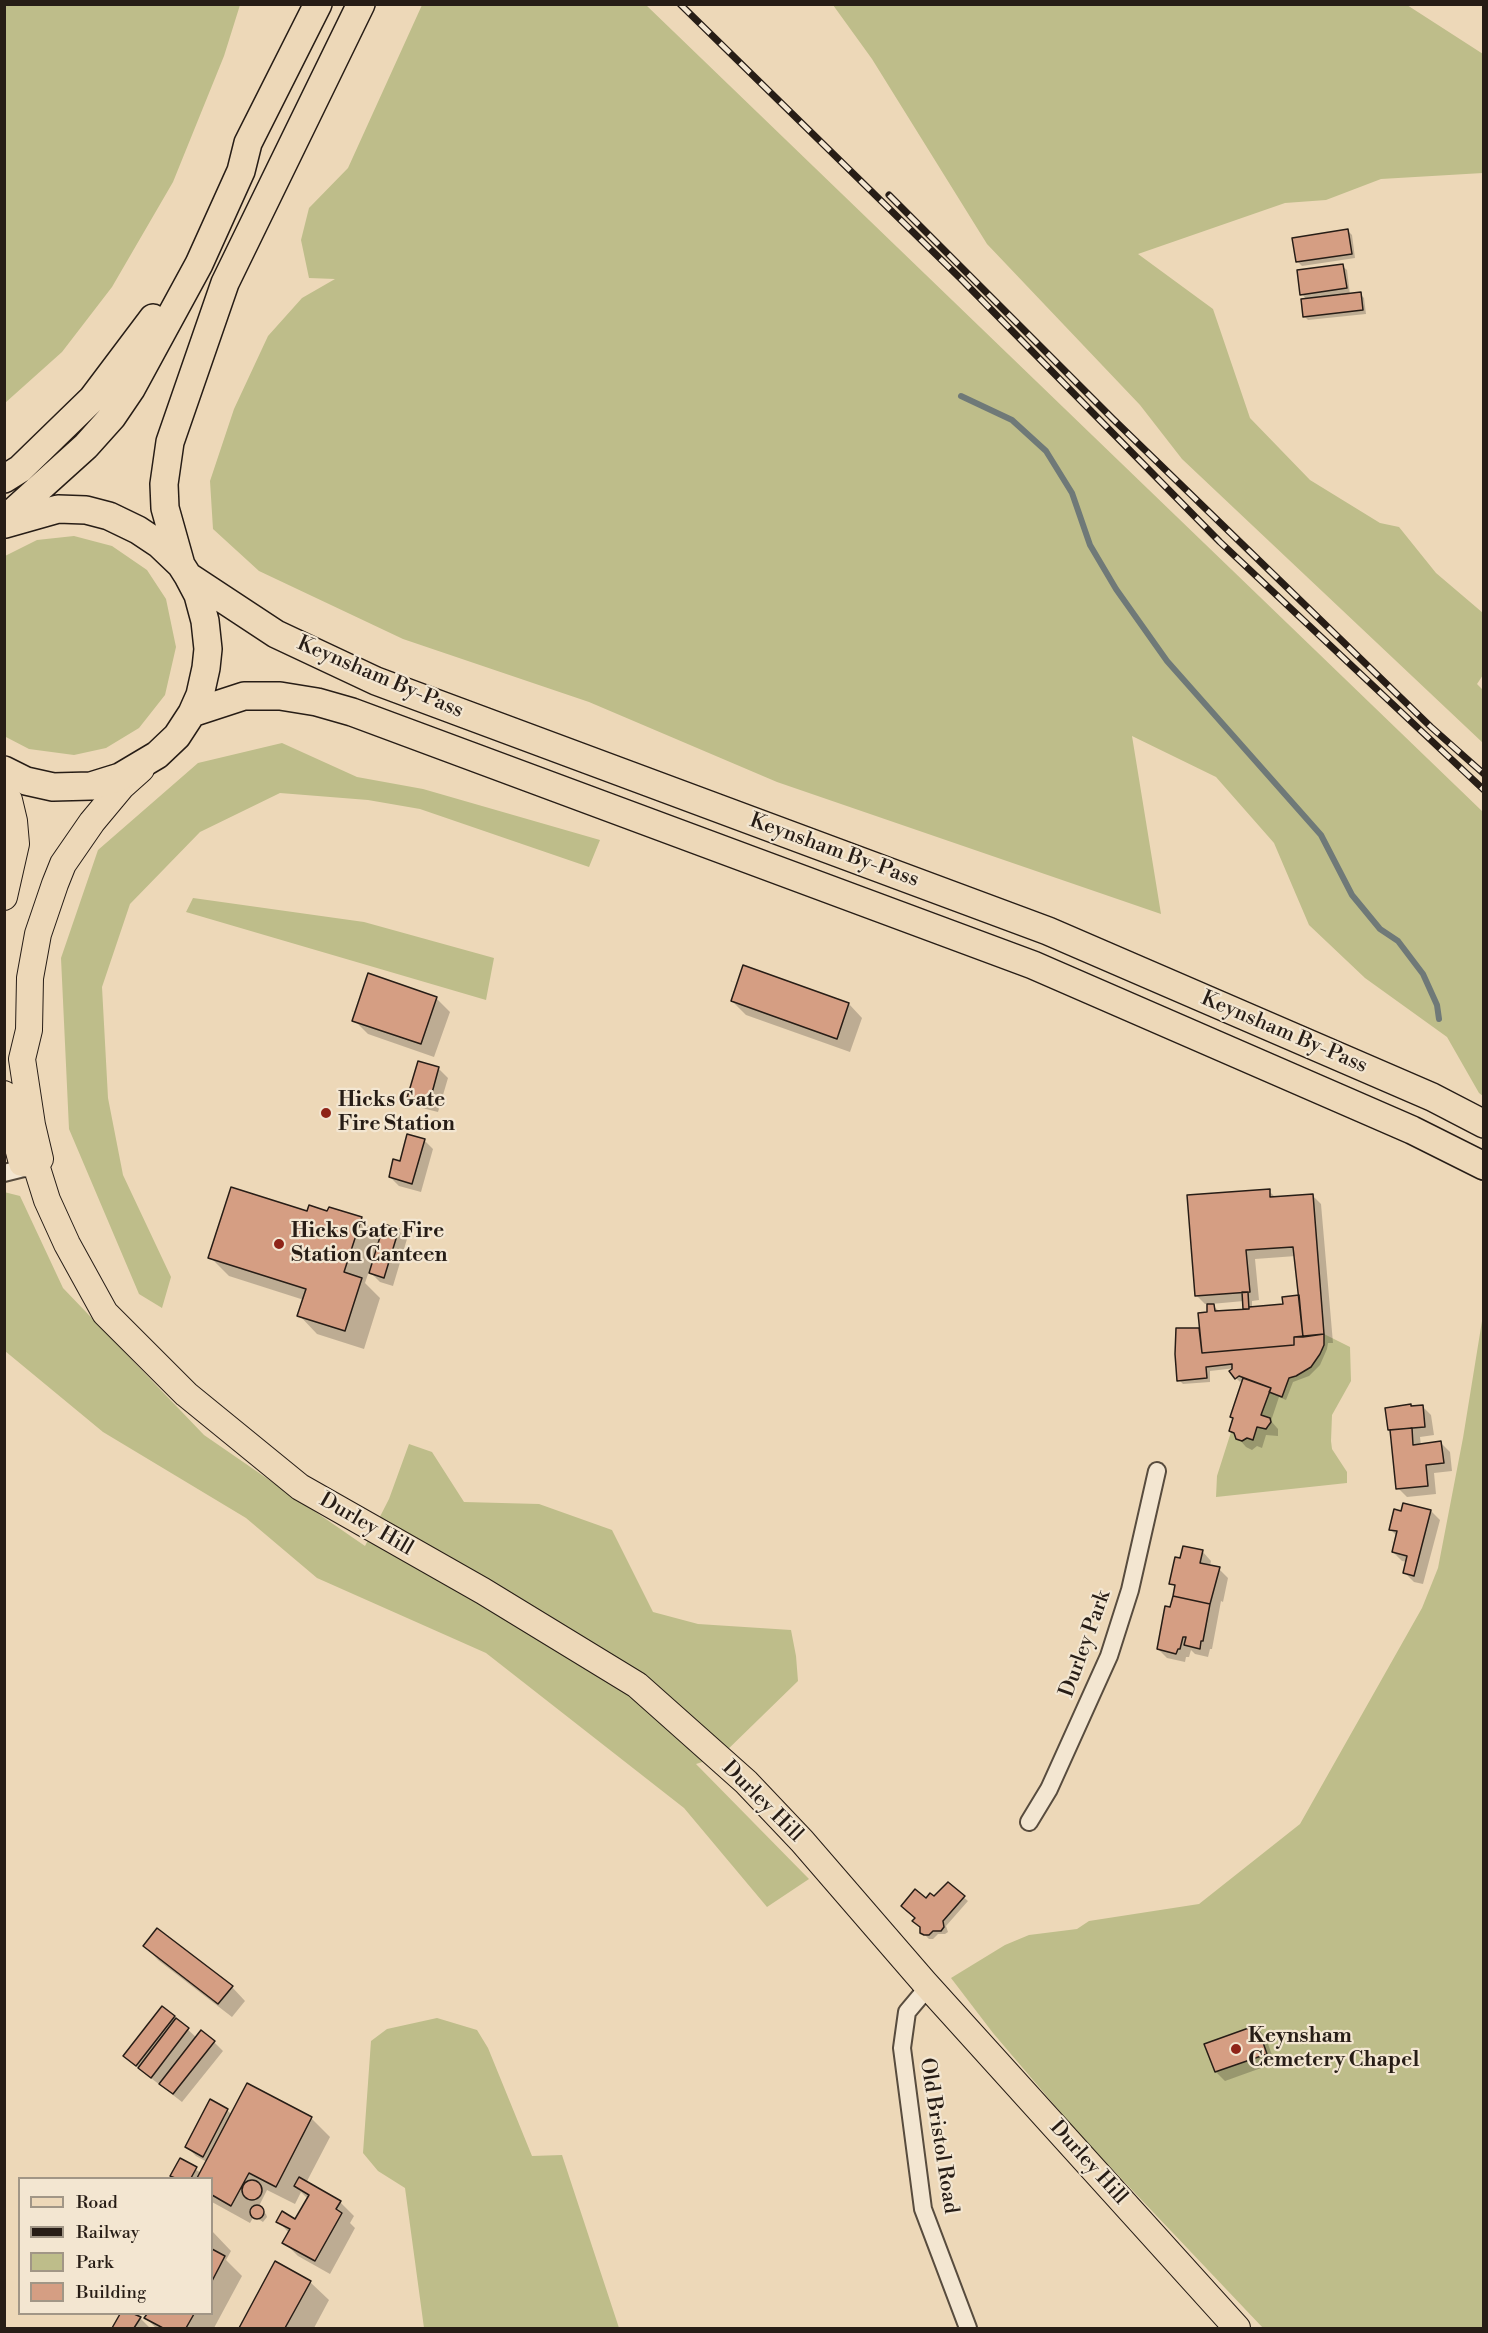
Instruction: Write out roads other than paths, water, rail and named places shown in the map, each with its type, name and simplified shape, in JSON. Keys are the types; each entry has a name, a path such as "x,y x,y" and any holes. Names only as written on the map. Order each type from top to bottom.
{"highway":[{"path":"4,522 86,446 112,417 131,389 199,264 241,171 248,143 318,4"},
{"path":"4,770 26,781 53,787 91,786 120,777 157,755 177,736 192,713 202,686 208,650 205,621 198,596 184,571 165,508 164,484 170,442 225,283 362,4"},
{"path":"4,480 21,469 69,423 100,390 132,349 195,253 241,171"},
{"path":"4,522 58,509 86,510 109,516 159,544 184,571"},
{"name":"Keynsham By-Pass","path":"184,571 276,634 376,681 1048,931 1432,1097 1484,1124"},
{"name":"Keynsham By-Pass","path":"192,713 244,696 280,696 318,702 352,712 1033,965 1412,1130 1477,1163"}],"main road":[{"name":"Durley Hill","path":"157,755 122,786 79,839 59,874 38,934 30,978 29,1030 22,1059 32,1125 40,1159 36,1165 46,1200 105,1313 186,1395 300,1487 483,1591 636,1685 746,1782 802,1841 928,1987 1237,2328"},
{"path":"4,794 9,800 16,844 4,897"},
{"path":"4,1094 22,1163 36,1165"}],"street":[{"path":"4,1173 36,1165"},
{"name":"Durley Park","path":"1029,1822 1049,1789 1109,1656 1130,1590 1157,1471"},
{"name":"Old Bristol Road","path":"928,1987 907,2012 902,2048 923,2209 968,2328"}],"waterway":[{"path":"961,396 1012,420 1046,451 1072,493 1090,545 1116,589 1167,661 1321,835 1352,895 1380,929 1398,941 1423,974 1437,1005 1439,1019"}],"railway":[{"path":"680,4 961,279 1220,542 1484,790"},
{"path":"889,195 1113,419 1431,727 1484,774"}],"place":[{"name":"Hicks Gate Fire Station","path":"326,1113"},
{"name":"Hicks Gate Fire Station Canteen","path":"279,1244"},
{"name":"Keynsham Cemetery Chapel","path":"1236,2049"}]}
